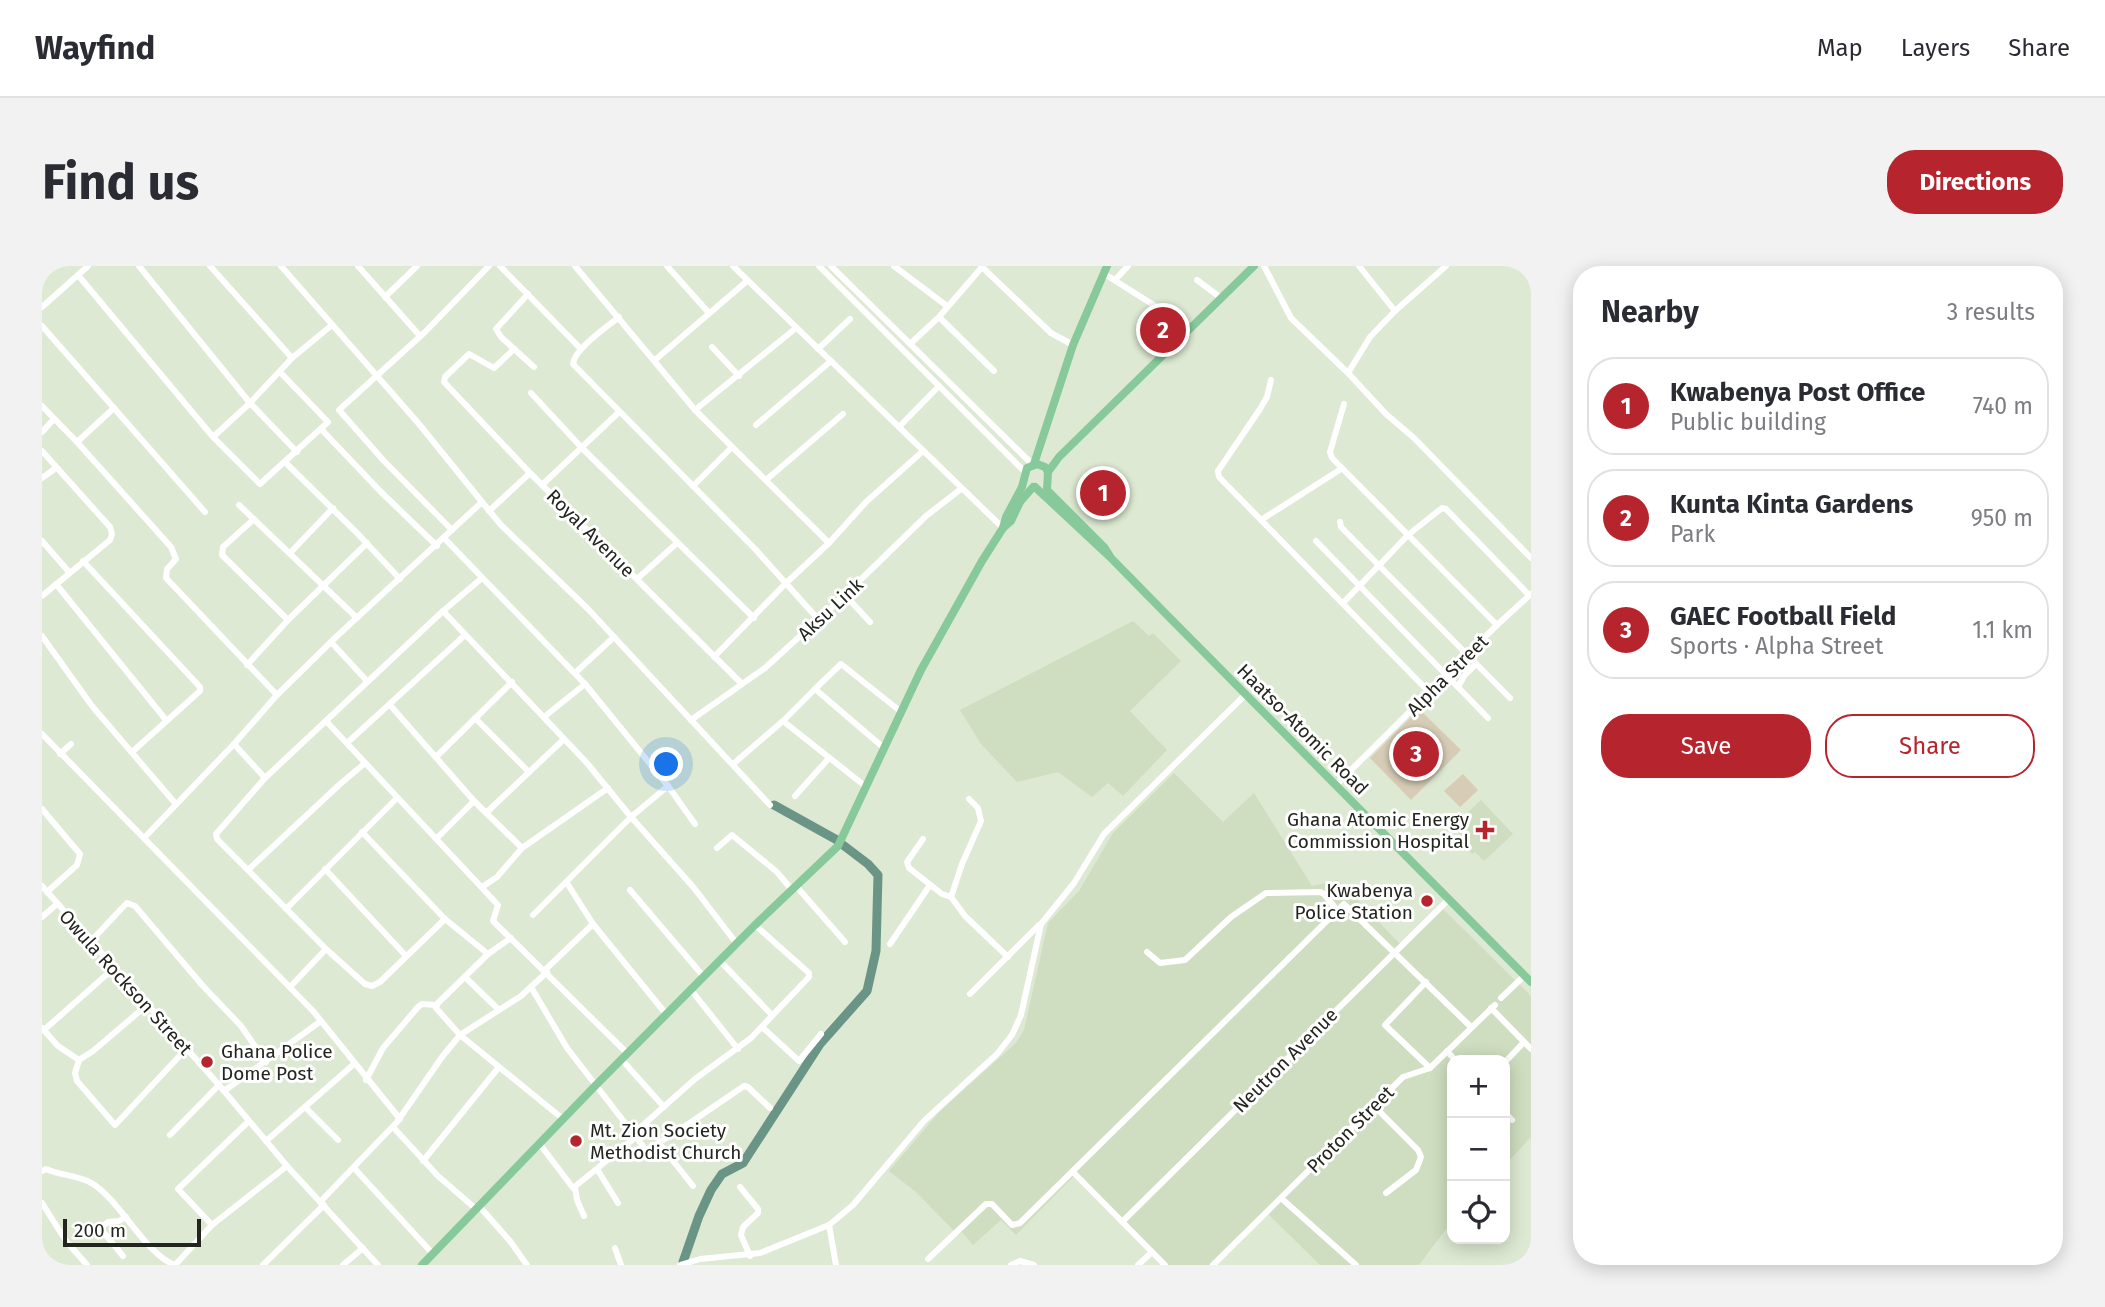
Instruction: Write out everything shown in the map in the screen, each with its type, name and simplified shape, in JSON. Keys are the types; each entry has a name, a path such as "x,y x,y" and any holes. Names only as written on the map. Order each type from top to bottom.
{"main road":[{"path":"423,1265 595,1086 842,840 900,711 977,570 1020,502 1034,487 1041,486 1066,449 1254,266"},
{"path":"1003,528 1022,488 1025,474 1033,464 1073,345 1105,269"},
{"path":"1033,464 1042,466 1049,492 1104,547 1111,558"},
{"path":"1025,474 1027,483 1111,558"},
{"name":"Haatso-Atomic Road","path":"1111,558 1528,979"}],"street":[{"path":"42,307 88,266"},
{"path":"139,266 250,403 297,452"},
{"path":"210,266 292,358"},
{"path":"281,266 456,468 489,510 614,637 770,805"},
{"path":"358,266 420,336"},
{"path":"385,297 417,266"},
{"path":"452,530 384,461 339,410 420,336 489,266"},
{"path":"500,266 580,349"},
{"path":"575,266 695,410 830,543"},
{"path":"667,266 709,313"},
{"path":"818,266 1025,474"},
{"path":"831,266 1033,464"},
{"path":"894,266 947,306"},
{"path":"910,344 939,317 982,266 1051,333 1073,345"},
{"path":"1115,280 1128,266"},
{"path":"1264,266 1291,318 1349,373 1385,414 1414,438 1531,558"},
{"path":"1359,266 1395,311"},
{"path":"1349,373 1370,337 1446,266"},
{"path":"735,267 1003,528"},
{"path":"1105,269 1115,280 1190,328"},
{"path":"78,275 213,437 257,484 286,463 328,422 280,372"},
{"path":"1197,280 1221,298"},
{"path":"655,360 747,281"},
{"path":"528,293 496,329 497,333 534,367"},
{"path":"619,317 580,349 572,364 756,550 818,620"},
{"path":"939,317 994,371"},
{"path":"818,349 850,319"},
{"path":"213,437 250,403 292,358 332,325"},
{"path":"42,326 205,512"},
{"path":"695,410 796,328"},
{"path":"712,347 739,376"},
{"name":"Royal Avenue","path":"514,349 494,368 469,354 444,379 530,473 741,684"},
{"path":"756,425 831,361"},
{"path":"1271,380 1267,397 1217,474 1429,692"},
{"path":"899,428 939,386"},
{"path":"531,393 582,448 754,618"},
{"path":"1344,404 1330,452 1341,469 1497,625"},
{"path":"42,406 175,553 176,559 167,569 166,578 277,695"},
{"path":"77,442 114,408"},
{"path":"542,485 619,412"},
{"path":"766,480 842,414"},
{"path":"42,432 54,419"},
{"path":"321,429 352,463 437,545"},
{"path":"693,486 731,448"},
{"path":"42,451 110,527 112,534 110,540 42,596"},
{"path":"714,657 785,584 830,543 866,502 923,451"},
{"path":"286,463 400,579"},
{"path":"42,478 56,468"},
{"path":"1261,520 1341,469"},
{"path":"489,510 530,473"},
{"name":"Aksu Link","path":"691,720 765,668 926,516 961,489"},
{"path":"144,838 277,695 482,502"},
{"path":"239,505 357,618"},
{"path":"291,552 333,508"},
{"path":"1343,603 1408,535 1438,509 1446,509 1530,595"},
{"path":"254,519 223,547 222,555 288,620"},
{"path":"1339,522 1510,698"},
{"path":"444,538 585,684 668,786 695,824"},
{"path":"42,541 69,572"},
{"path":"1316,541 1488,718"},
{"path":"247,665 288,620 367,543"},
{"path":"637,579 677,543"},
{"path":"83,561 200,687 200,691 132,752"},
{"path":"445,919 372,986 365,984 286,909 217,839 216,834 265,778 367,681 482,578"},
{"path":"56,584 166,720"},
{"path":"845,595 870,622"},
{"name":"Alpha Street","path":"1336,785 1530,595"},
{"path":"443,611 512,681 608,788 694,888 737,944"},
{"path":"347,743 465,635"},
{"path":"42,636 92,706 175,803"},
{"path":"575,673 614,637"},
{"path":"331,642 367,681"},
{"path":"733,764 783,721 841,664 900,711"},
{"path":"1458,687 1462,678 1476,664"},
{"path":"437,756 512,681"},
{"path":"544,717 585,684"},
{"path":"815,689 884,748"},
{"path":"971,994 1041,924 1074,883 1095,846 1114,823 1246,694"},
{"path":"390,705 474,801 522,848"},
{"path":"475,718 529,772"},
{"path":"326,721 482,887 499,907 492,919 546,971 625,1057 664,1107"},
{"path":"783,721 865,786"},
{"path":"42,734 290,987 400,1119"},
{"path":"486,813 564,739"},
{"path":"42,749 49,743"},
{"path":"60,754 71,744"},
{"path":"234,744 265,778"},
{"path":"795,796 829,758"},
{"path":"248,870 365,763"},
{"path":"533,915 631,817 668,786"},
{"path":"482,887 497,877 522,848 608,788"},
{"path":"286,909 397,797"},
{"path":"951,897 981,821 978,808 969,799"},
{"path":"437,838 474,801"},
{"path":"42,809 80,854 77,864 44,889"},
{"path":"362,832 445,919 488,954"},
{"path":"717,848 732,835 794,888 845,942"},
{"path":"923,839 907,862 909,868 942,894 951,897 973,925 1008,957"},
{"path":"325,869 406,956"},
{"path":"567,883 593,924 666,1014"},
{"path":"890,944 930,885"},
{"name":"Owula Rockson Street","path":"44,889 222,1088 287,1166 378,1265"},
{"path":"630,890 704,977"},
{"path":"1147,951 1160,963 1185,960 1237,912 1259,897 1273,892 1320,892 1336,911"},
{"name":"Neutron Avenue","path":"1122,1222 1449,899"},
{"path":"42,917 57,904"},
{"path":"91,941 127,904 135,906 241,1026 266,1062"},
{"path":"928,1259 986,1204 992,1204 1012,1224 1018,1225 1344,904 1471,1027"},
{"path":"263,1265 393,1128 442,1056 460,1035 531,987 593,924"},
{"path":"680,1265 715,1258 750,1256 829,1225 853,1205 939,1106 1006,1044 1021,1015 1041,924"},
{"path":"575,1188 695,1079 762,1027 810,975 755,925"},
{"path":"436,1005 488,954 511,938"},
{"path":"290,987 326,949"},
{"path":"720,961 772,1015"},
{"path":"79,1060 58,1046 43,1029 114,968"},
{"path":"465,977 498,1009"},
{"path":"1501,999 1528,979"},
{"path":"1426,982 1385,1025 1430,1068"},
{"path":"531,987 567,1048 646,1150 744,1086 770,1108"},
{"path":"691,990 737,1049"},
{"path":"147,1005 79,1060 75,1073 77,1081 115,1125 186,1049"},
{"path":"366,1080 383,1048 418,1007 436,1005 460,1035 563,1119"},
{"name":"Proton Street","path":"1213,1265 1403,1077 1430,1068 1493,1007 1524,1042"},
{"path":"170,1135 222,1088 266,1062 321,1021"},
{"path":"762,1027 799,1061 821,1034"},
{"path":"1510,1057 1524,1042 1531,1049"},
{"path":"1447,1051 1451,1055"},
{"path":"266,1141 354,1064"},
{"path":"423,1161 499,1067"},
{"path":"1374,1106 1418,1150 1421,1157 1416,1170 1386,1193"},
{"path":"305,1107 338,1140"},
{"path":"212,1225 178,1189 249,1121"},
{"path":"393,1128 423,1161 478,1208 510,1241 527,1265"},
{"path":"539,1143 568,1185 575,1188"},
{"path":"659,1143 693,1186"},
{"path":"42,1171 46,1169 94,1184 155,1252 175,1265 212,1225 287,1166"},
{"path":"354,1168 433,1255"},
{"path":"597,1169 618,1203"},
{"path":"1073,1172 1165,1265"},
{"path":"740,1187 758,1209 758,1213 743,1227 741,1235 750,1256"},
{"path":"575,1188 584,1216"},
{"path":"1281,1198 1356,1265"},
{"path":"42,1203 66,1241 87,1265"},
{"path":"93,1234 108,1222 126,1217"},
{"path":"829,1225 836,1265"},
{"path":"100,1228 122,1256"},
{"path":"343,1265 363,1248"},
{"path":"615,1248 621,1265"},
{"path":"1138,1265 1152,1252"},
{"path":"42,1255 48,1265"},
{"path":"1011,1265 1020,1261 1034,1265"}],"shaded area":[{"path":"1160,313 1182,328 1163,347 1144,332"},
{"path":"1133,621 1149,636 1153,633 1181,661 1130,711 1167,750 1123,796 1108,783 1092,797 1058,772 1017,782 981,744 960,710"},
{"path":"1419,709 1461,750 1411,800 1370,758"},
{"path":"1174,773 1223,822 1254,793 1312,886 1338,880 1400,944 1439,905 1531,996 1531,1137 1510,1160 1510,1055 1447,1055 1447,1228 1419,1265 1320,1265 1265,1211 1210,1265 1165,1265 1074,1176 1016,1235 1001,1220 973,1245 962,1232 958,1235 916,1192 889,1171 941,1110 1016,1043 1024,1030 1048,923 1079,891 1113,833"},
{"path":"1463,774 1478,790 1460,807 1444,791"},
{"name":"Ghana Atomic Energy Commission Hospital","path":"1481,800 1513,834 1484,861 1475,852 1472,854 1467,849 1471,845 1458,832 1462,829 1457,823"}],"waterway":[{"path":"774,805 837,840"},
{"path":"683,1262 711,1190 722,1174 743,1163 820,1044 867,991 876,951 878,875 843,845"}],"place":[{"name":"Kunta Kinta Gardens","path":"1163,330"},
{"name":"Kwabenya Post Office","path":"1103,493"},
{"name":"GAEC Football Field","path":"1416,754"},
{"name":"Ghana Atomic Energy Commission Hospital","path":"1485,830"},
{"name":"Kwabenya Police Station","path":"1427,901"},
{"name":"Ghana Police Dome Post","path":"207,1062"},
{"name":"Mt. Zion Society Methodist Church","path":"576,1141"}]}
